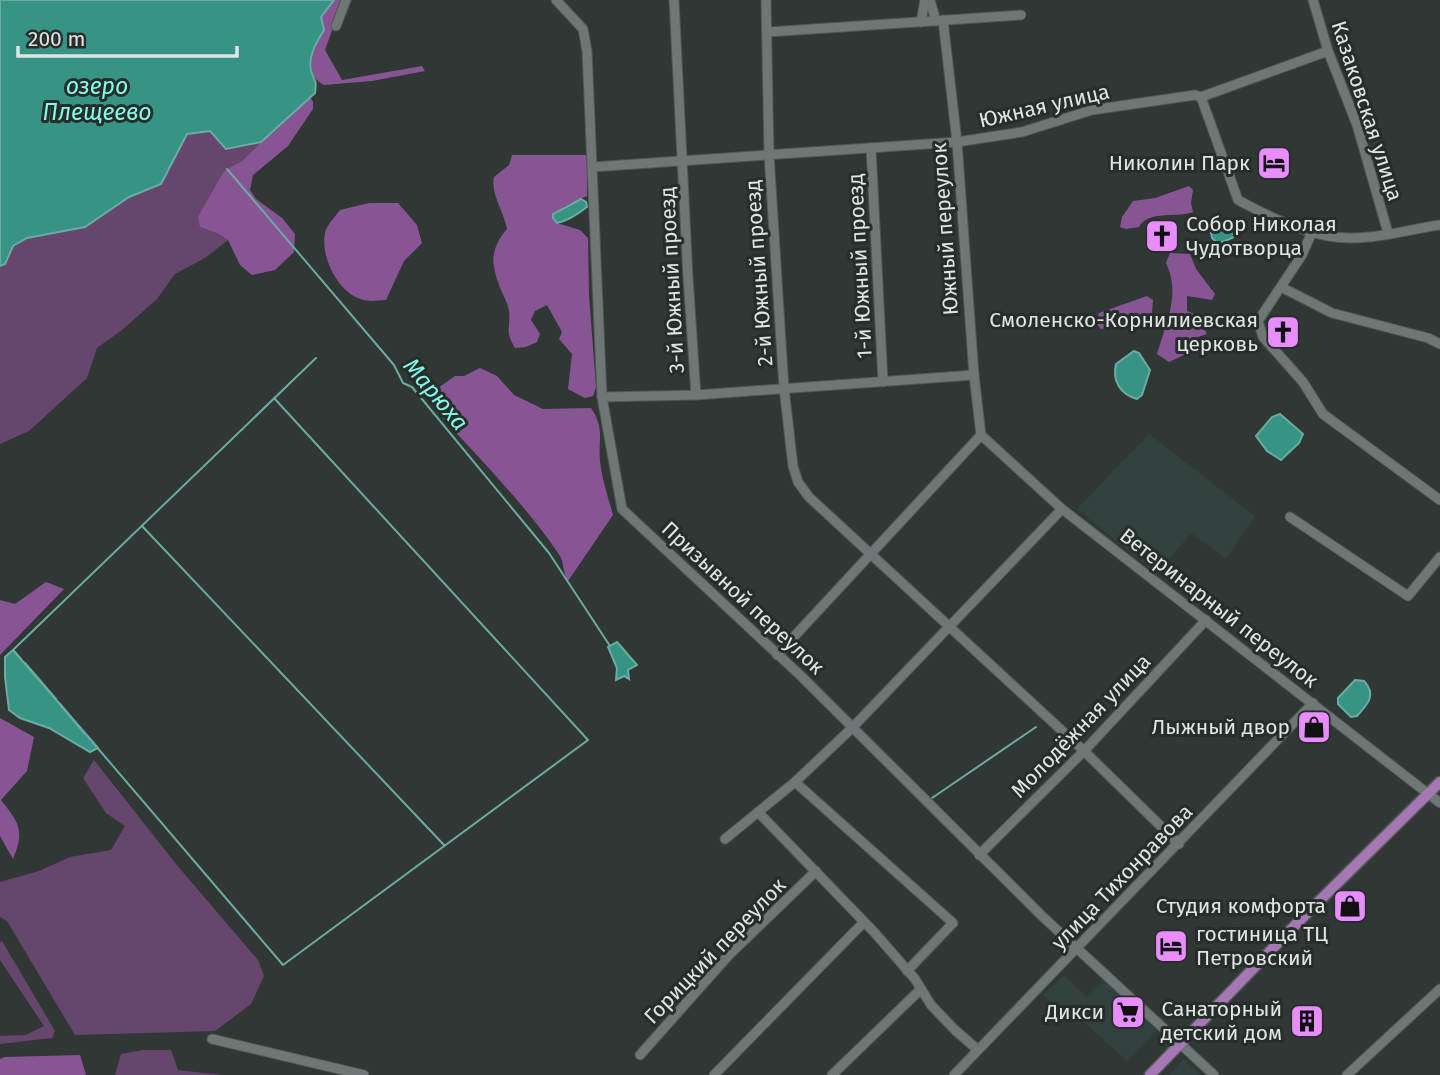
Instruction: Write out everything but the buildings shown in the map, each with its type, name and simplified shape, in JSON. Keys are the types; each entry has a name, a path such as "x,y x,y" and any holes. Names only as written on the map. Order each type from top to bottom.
{"main road":[{"path":"1150,1075 1307,913 1440,782"}],"street":[{"path":"337,26 346,0"},
{"name":"Призывной переулок","path":"556,0 583,29 587,51 602,397 622,509 778,654 1076,948 1214,1075"},
{"name":"3-й Южный проезд","path":"674,0 696,395"},
{"name":"2-й Южный проезд","path":"766,0 769,155 784,388 793,466 798,482 809,497 872,554"},
{"path":"921,22 925,0"},
{"name":"Южный переулок","path":"930,0 939,21 957,142 981,435"},
{"name":"Казаковская улица","path":"1313,0 1328,51 1357,125 1388,233"},
{"path":"768,32 1021,15"},
{"name":"Южная улица","path":"592,167 957,142 1022,132 1092,110 1195,95 1200,97 1328,51"},
{"path":"1200,97 1237,200 1265,215 1329,236 1360,237 1440,225"},
{"name":"1-й Южный проезд","path":"871,148 883,382"},
{"path":"1312,232 1302,255 1258,321 1264,337 1303,382 1323,414 1440,500"},
{"path":"1281,287 1332,313 1428,338 1440,344"},
{"path":"602,397 696,395 974,375"},
{"path":"778,654 981,435"},
{"name":"Ветеринарный переулок","path":"981,435 1062,509 1440,803"},
{"path":"725,839 795,782 852,728 1062,509"},
{"path":"1290,517 1408,596 1440,557"},
{"path":"872,554 1084,751 1179,844"},
{"name":"Молодёжная улица","path":"979,855 1084,751 1206,620"},
{"name":"улица Тихонравова","path":"954,1075 1314,703"},
{"path":"795,782 953,923 907,971"},
{"path":"758,812 864,922 907,971 931,1005 978,1050"},
{"name":"Горицкий переулок","path":"640,1055 727,956 816,872"},
{"path":"714,1075 864,922"},
{"path":"832,1075 921,989"},
{"path":"1348,1075 1440,989"},
{"path":"212,1039 364,1075"}],"shaded area":[{"name":"озеро Плещеево","path":"0,0 334,0 311,70 317,82 315,93 243,160 224,171 200,227 228,240 205,258 175,274 157,299 97,348 87,378 29,431 0,444"},
{"path":"334,0 343,0 325,50 342,80 422,66 425,71 372,81 324,85 317,80 313,74 312,60 323,30 320,17"},
{"path":"309,95 313,109 288,146 253,175 250,190 256,199 282,218 295,234 294,252 275,270 252,275 240,265 228,240 200,227 198,217 224,171 243,160"},
{"path":"512,155 587,155 587,196 563,207 557,223 580,230 588,238 596,387 593,396 585,398 568,389 572,354 559,339 562,332 547,305 535,311 531,320 540,334 537,342 515,348 510,337 508,308 494,265 497,244 507,229 493,183 494,177 509,165"},
{"path":"1189,186 1193,190 1193,212 1156,216 1149,218 1139,227 1120,227 1122,217 1133,201 1155,198"},
{"path":"369,203 398,203 417,225 422,243 404,261 386,300 366,301 347,291 333,274 325,253 326,230 340,210"},
{"path":"1170,253 1190,254 1196,269 1215,294 1212,300 1187,296 1187,311 1197,315 1207,334 1183,342 1184,355 1169,362 1157,354 1172,297 1166,263"},
{"path":"1147,296 1153,300 1152,313 1101,329 1096,323 1099,313"},
{"path":"480,368 497,376 514,395 543,409 591,408 598,422 601,468 613,515 568,581 560,556 532,518 436,411 432,400 434,391 455,376 464,376"},
{"path":"1149,434 1255,516 1226,559 1191,533 1157,574 1077,509"},
{"path":"46,582 64,589 0,655 0,600 15,604"},
{"path":"0,718 34,737 27,771 1,800 18,827 19,841 13,859 0,836"},
{"path":"94,760 176,864 258,960 264,976 251,1004 215,1031 75,1035 7,921 0,917 0,882 39,871 70,857 111,850 125,826 106,813 83,778"},
{"path":"2,941 55,1031 52,1038 0,1044 0,1036 26,1035 44,1026 0,960"},
{"path":"1064,975 1086,997 1104,979 1158,1030 1127,1061 1074,1013 1068,1018 1043,995"},
{"path":"143,1050 171,1050 178,1070 222,1075 115,1075 121,1054"},
{"path":"80,1055 86,1075 0,1075 0,1059 5,1057"},
{"path":"1184,1059 1195,1070 1201,1075 1169,1075"}],"water":[{"name":"озеро Плещеево","path":"0,0 334,0 321,17 324,30 312,54 311,70 315,93 261,142 226,149 210,131 187,134 161,184 129,197 85,227 27,238 13,246 5,264 0,266"},
{"path":"581,199 586,202 587,207 569,219 557,223 553,214"},
{"path":"1226,220 1234,226 1234,237 1218,244 1212,238 1210,227"},
{"path":"1134,351 1139,353 1150,370 1142,395 1137,399 1122,390 1115,376 1116,364"},
{"path":"1280,414 1303,434 1299,443 1281,460 1267,451 1256,436 1272,417"},
{"path":"617,642 637,665 628,670 629,679 624,676 616,680 617,668 608,647"},
{"path":"13,650 98,748 90,752 49,728 20,718 9,710 5,657"},
{"path":"1355,680 1364,681 1368,686 1370,699 1357,716 1351,717 1338,704 1338,698"}],"waterway":[{"name":"Марюха","path":"227,169 394,365 403,383 412,387 549,553 610,646"},
{"path":"21,659 13,650 316,358"},
{"path":"89,738 283,965 588,740 274,398"},
{"path":"142,526 444,845"},
{"path":"25,663 56,699"},
{"path":"59,703 85,734"},
{"path":"932,798 1036,727"}],"place":[{"name":"Николин Парк","path":"1274,163"},
{"name":"Собор Николая Чудотворца","path":"1162,236"},
{"name":"Смоленско-Корнилиевская церковь","path":"1283,332"},
{"name":"Лыжный двор","path":"1314,727"},
{"name":"Студия комфорта","path":"1350,906"},
{"name":"гостиница ТЦ Петровский","path":"1171,946"},
{"name":"Дикси","path":"1128,1012"},
{"name":"Санаторный детский дом","path":"1307,1021"}]}
